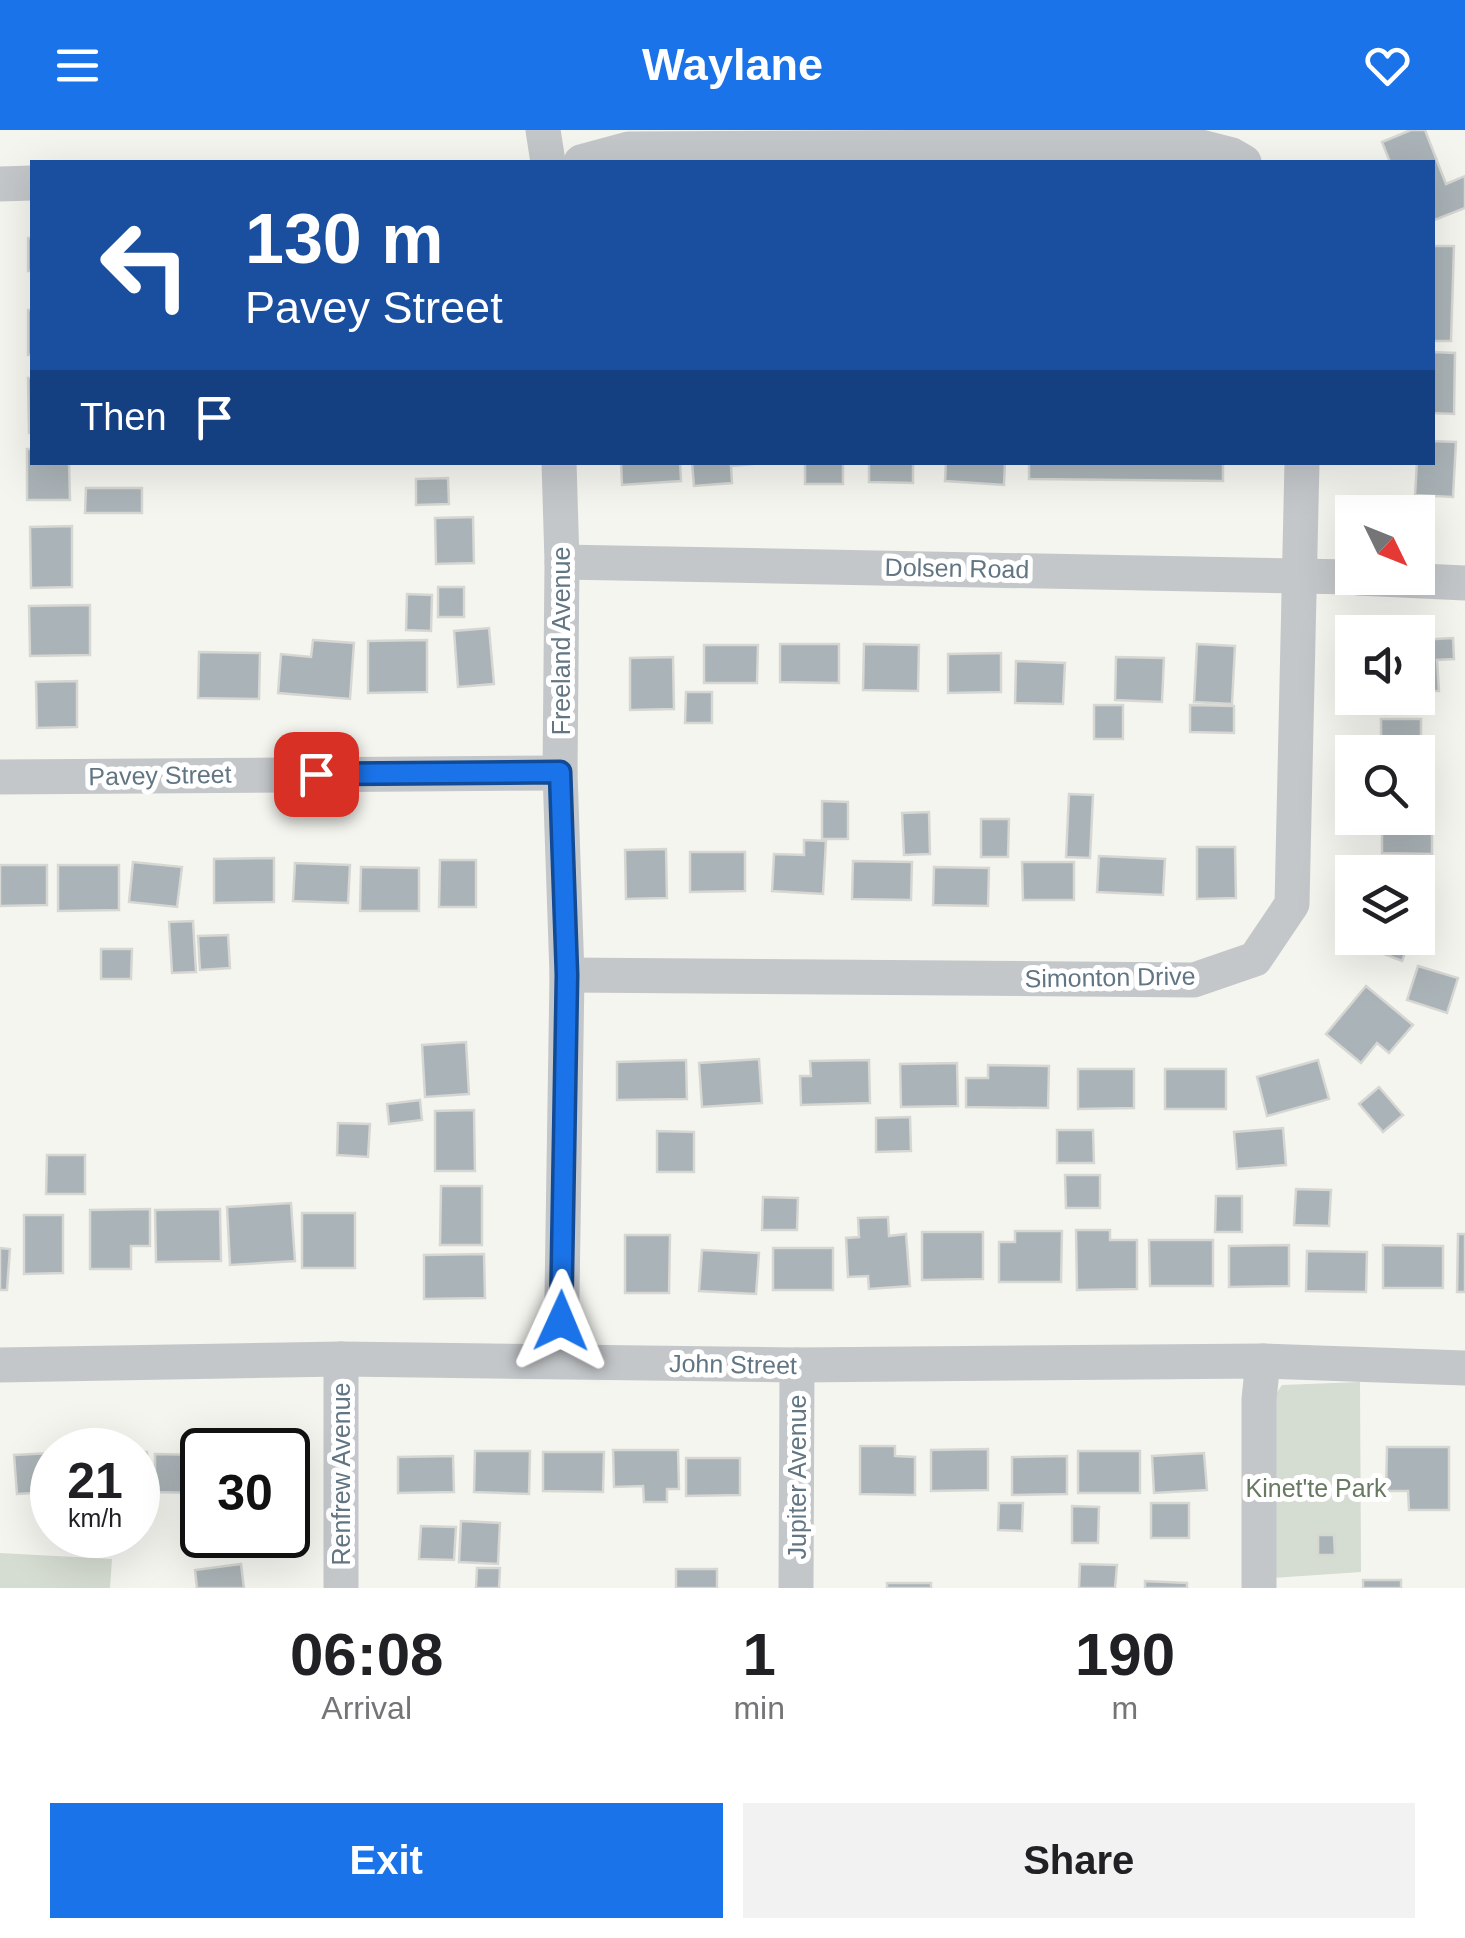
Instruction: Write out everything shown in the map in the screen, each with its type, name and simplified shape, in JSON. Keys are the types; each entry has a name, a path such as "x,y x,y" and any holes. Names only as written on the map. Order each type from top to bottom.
{"street":[{"path":"543,130 548,160"},
{"path":"589,160 629,149 1196,146 1241,160"},
{"path":"0,184 30,183"},
{"name":"Freeland Avenue","path":"559,465 560,772 567,975 561,1360"},
{"name":"Simonton Drive","path":"567,975 1194,980 1254,959 1292,904 1302,465"},
{"name":"Dolsen Road","path":"562,562 1335,576"},
{"name":"Dolsen Road","path":"1435,581 1465,583"},
{"name":"Pavey Street","path":"0,777 560,772"},
{"name":"John Street","path":"0,1365 341,1360 797,1365 1264,1360 1465,1368"},
{"name":"Renfrew Avenue","path":"341,1360 341,1588"},
{"path":"1258,1588 1259,1399 1264,1360"},
{"name":"Jupiter Avenue","path":"796,1588 797,1365"}],"green space":[{"name":"Kinet'te Park","path":"1360,1382 1361,1572 1272,1578 1269,1404 1282,1385"},
{"path":"0,1553 30,1555 30,1558 112,1559 110,1588 0,1588"}],"building":[{"path":"1411,130 1425,130 1446,184 1465,176 1465,208 1435,220 1435,160 1389,160 1382,142"},
{"path":"28,238 30,238 30,271"},
{"path":"1435,246 1454,246 1451,341 1435,341"},
{"path":"28,310 30,310 30,354"},
{"path":"1435,352 1455,353 1454,414 1435,413"},
{"path":"28,378 30,378 30,433"},
{"path":"1435,441 1456,442 1453,497 1415,495 1417,465 1435,465"},
{"path":"27,449 30,465 69,465 70,500 27,500"},
{"path":"621,465 680,465 681,481 622,485"},
{"path":"692,465 742,465 731,466 732,483 694,486"},
{"path":"805,465 843,465 843,484 805,484"},
{"path":"869,465 913,465 913,483 869,482"},
{"path":"946,465 1005,465 1004,485 945,481"},
{"path":"1029,465 1223,465 1223,481 1029,479"},
{"path":"448,478 449,504 416,505 416,479"},
{"path":"86,488 142,488 142,513 85,513"},
{"path":"473,517 474,563 436,564 435,518"},
{"path":"72,526 72,587 31,588 30,527"},
{"path":"438,587 464,587 464,617 438,617"},
{"path":"407,594 432,595 431,631 406,630"},
{"path":"90,605 90,655 30,656 29,606"},
{"path":"489,628 494,684 458,687 454,631"},
{"path":"1453,638 1454,659 1437,660 1439,691 1435,691 1435,639"},
{"path":"313,640 354,643 350,699 278,693 281,654 311,657"},
{"path":"427,640 427,692 368,693 368,641"},
{"path":"780,644 839,644 839,683 780,682"},
{"path":"864,644 919,645 918,691 863,690"},
{"path":"1197,644 1235,646 1232,704 1194,702"},
{"path":"704,645 758,645 757,683 704,683"},
{"path":"199,652 260,653 259,699 198,698"},
{"path":"1001,653 1001,692 948,693 948,654"},
{"path":"673,657 674,709 630,710 630,658"},
{"path":"1116,657 1164,658 1162,702 1115,700"},
{"path":"1016,661 1065,663 1063,704 1015,703"},
{"path":"77,681 77,727 37,728 36,682"},
{"path":"686,692 712,692 712,723 685,723"},
{"path":"1094,705 1123,705 1123,739 1094,739"},
{"path":"1190,705 1234,706 1234,733 1190,732"},
{"path":"1381,719 1421,719 1421,735 1381,735"},
{"path":"1069,794 1093,795 1090,858 1066,857"},
{"path":"822,801 848,802 848,839 822,839"},
{"path":"929,812 930,854 904,855 902,813"},
{"path":"981,819 1009,819 1008,857 981,857"},
{"path":"1382,835 1432,835 1432,854 1382,853"},
{"path":"804,840 826,841 823,894 772,891 774,854 804,855"},
{"path":"1197,847 1235,847 1236,898 1197,899"},
{"path":"666,849 667,898 626,899 625,850"},
{"path":"690,852 745,852 745,891 690,892"},
{"path":"1099,856 1165,859 1163,895 1097,892"},
{"path":"274,858 274,902 214,903 214,859"},
{"path":"440,860 476,860 476,907 439,907"},
{"path":"853,861 912,862 911,900 852,899"},
{"path":"133,862 182,867 177,907 129,902"},
{"path":"1022,862 1074,862 1074,900 1023,900"},
{"path":"295,863 350,865 348,903 293,901"},
{"path":"0,865 47,865 47,905 0,906"},
{"path":"58,865 119,865 119,910 58,911"},
{"path":"361,867 419,868 419,911 360,911"},
{"path":"934,867 989,868 988,906 933,905"},
{"path":"193,921 196,972 172,973 169,922"},
{"path":"228,935 230,968 200,970 198,936"},
{"path":"101,949 132,949 131,979 101,979"},
{"path":"1418,966 1458,978 1447,1013 1407,1000"},
{"path":"1366,986 1413,1025 1389,1053 1377,1043 1361,1063 1326,1034"},
{"path":"466,1042 469,1094 425,1097 422,1045"},
{"path":"759,1059 762,1103 702,1107 699,1063"},
{"path":"686,1060 687,1099 617,1100 617,1062"},
{"path":"869,1060 870,1103 801,1105 800,1076 811,1076 810,1061"},
{"path":"1318,1060 1329,1099 1267,1116 1257,1077"},
{"path":"957,1063 958,1106 901,1107 900,1064"},
{"path":"988,1065 1049,1066 1048,1108 966,1107 966,1078 988,1078"},
{"path":"1078,1069 1134,1069 1134,1108 1078,1109"},
{"path":"1165,1069 1226,1069 1226,1109 1165,1109"},
{"path":"1379,1087 1403,1115 1383,1132 1359,1104"},
{"path":"420,1100 422,1120 389,1124 387,1104"},
{"path":"474,1110 475,1171 435,1171 435,1111"},
{"path":"910,1117 911,1151 876,1152 876,1118"},
{"path":"338,1123 370,1124 368,1157 337,1155"},
{"path":"1283,1128 1286,1165 1237,1169 1234,1132"},
{"path":"1057,1130 1093,1130 1094,1163 1057,1163"},
{"path":"657,1131 694,1132 694,1172 657,1172"},
{"path":"47,1155 85,1155 85,1194 46,1194"},
{"path":"1065,1175 1100,1175 1100,1208 1066,1208"},
{"path":"441,1186 482,1186 482,1245 440,1245"},
{"path":"1296,1189 1331,1190 1329,1226 1294,1225"},
{"path":"1216,1196 1242,1196 1242,1232 1215,1232"},
{"path":"763,1197 798,1198 797,1230 762,1230"},
{"path":"291,1203 295,1261 230,1265 227,1207"},
{"path":"150,1209 150,1246 131,1246 131,1269 90,1269 90,1210"},
{"path":"220,1209 221,1261 156,1262 155,1210"},
{"path":"302,1213 355,1213 355,1268 302,1268"},
{"path":"24,1215 63,1215 63,1273 24,1274"},
{"path":"888,1217 889,1236 906,1234 910,1286 869,1289 868,1276 848,1277 846,1238 859,1237 858,1218"},
{"path":"1076,1230 1110,1230 1110,1240 1137,1240 1137,1289 1077,1290"},
{"path":"1015,1231 1062,1231 1061,1282 999,1282 999,1242 1015,1242"},
{"path":"922,1232 983,1232 983,1279 922,1280"},
{"path":"1458,1234 1465,1234 1465,1292 1457,1292"},
{"path":"625,1235 670,1235 669,1293 625,1293"},
{"path":"1149,1240 1213,1240 1213,1286 1150,1286"},
{"path":"1289,1245 1289,1286 1229,1287 1229,1246"},
{"path":"1383,1245 1443,1246 1443,1288 1383,1288"},
{"path":"0,1248 10,1249 7,1290 0,1290"},
{"path":"773,1248 833,1248 833,1290 773,1290"},
{"path":"702,1250 759,1253 756,1294 699,1291"},
{"path":"1307,1251 1367,1252 1366,1292 1306,1291"},
{"path":"484,1254 485,1298 424,1299 424,1255"},
{"path":"860,1446 895,1446 895,1456 915,1457 915,1495 860,1494"},
{"path":"1387,1447 1449,1447 1449,1510 1409,1510 1408,1491 1386,1491"},
{"path":"988,1449 988,1490 931,1491 931,1450"},
{"path":"613,1450 678,1450 679,1489 667,1489 667,1502 644,1502 643,1486 614,1487"},
{"path":"475,1451 530,1451 529,1494 474,1492"},
{"path":"1078,1451 1140,1451 1140,1493 1078,1493"},
{"path":"543,1452 604,1452 603,1492 543,1491"},
{"path":"1204,1453 1207,1490 1154,1493 1152,1456"},
{"path":"30,1454 30,1493 17,1494 14,1455"},
{"path":"160,1454 180,1455 180,1493 160,1492"},
{"path":"453,1456 454,1492 398,1493 398,1457"},
{"path":"1067,1456 1067,1494 1012,1495 1012,1457"},
{"path":"686,1458 740,1458 740,1495 686,1496"},
{"path":"999,1503 1023,1503 1022,1531 998,1530"},
{"path":"1151,1503 1189,1503 1189,1538 1151,1538"},
{"path":"1072,1506 1099,1507 1098,1543 1072,1543"},
{"path":"461,1521 500,1523 498,1564 459,1562"},
{"path":"421,1526 456,1527 454,1560 419,1559"},
{"path":"1318,1535 1334,1535 1335,1555 1318,1555"},
{"path":"241,1564 244,1588 197,1588 195,1570"},
{"path":"1080,1564 1117,1565 1115,1588 1079,1588"},
{"path":"477,1568 500,1568 499,1588 476,1588"},
{"path":"676,1569 717,1569 717,1588 676,1588"},
{"path":"1363,1580 1401,1580 1401,1588 1363,1588"},
{"path":"1145,1581 1187,1583 1187,1588 1145,1588"},
{"path":"887,1583 931,1583 931,1588 887,1588"}],"route":[{"path":"316,774 560,772 567,975 561,1321"}]}
